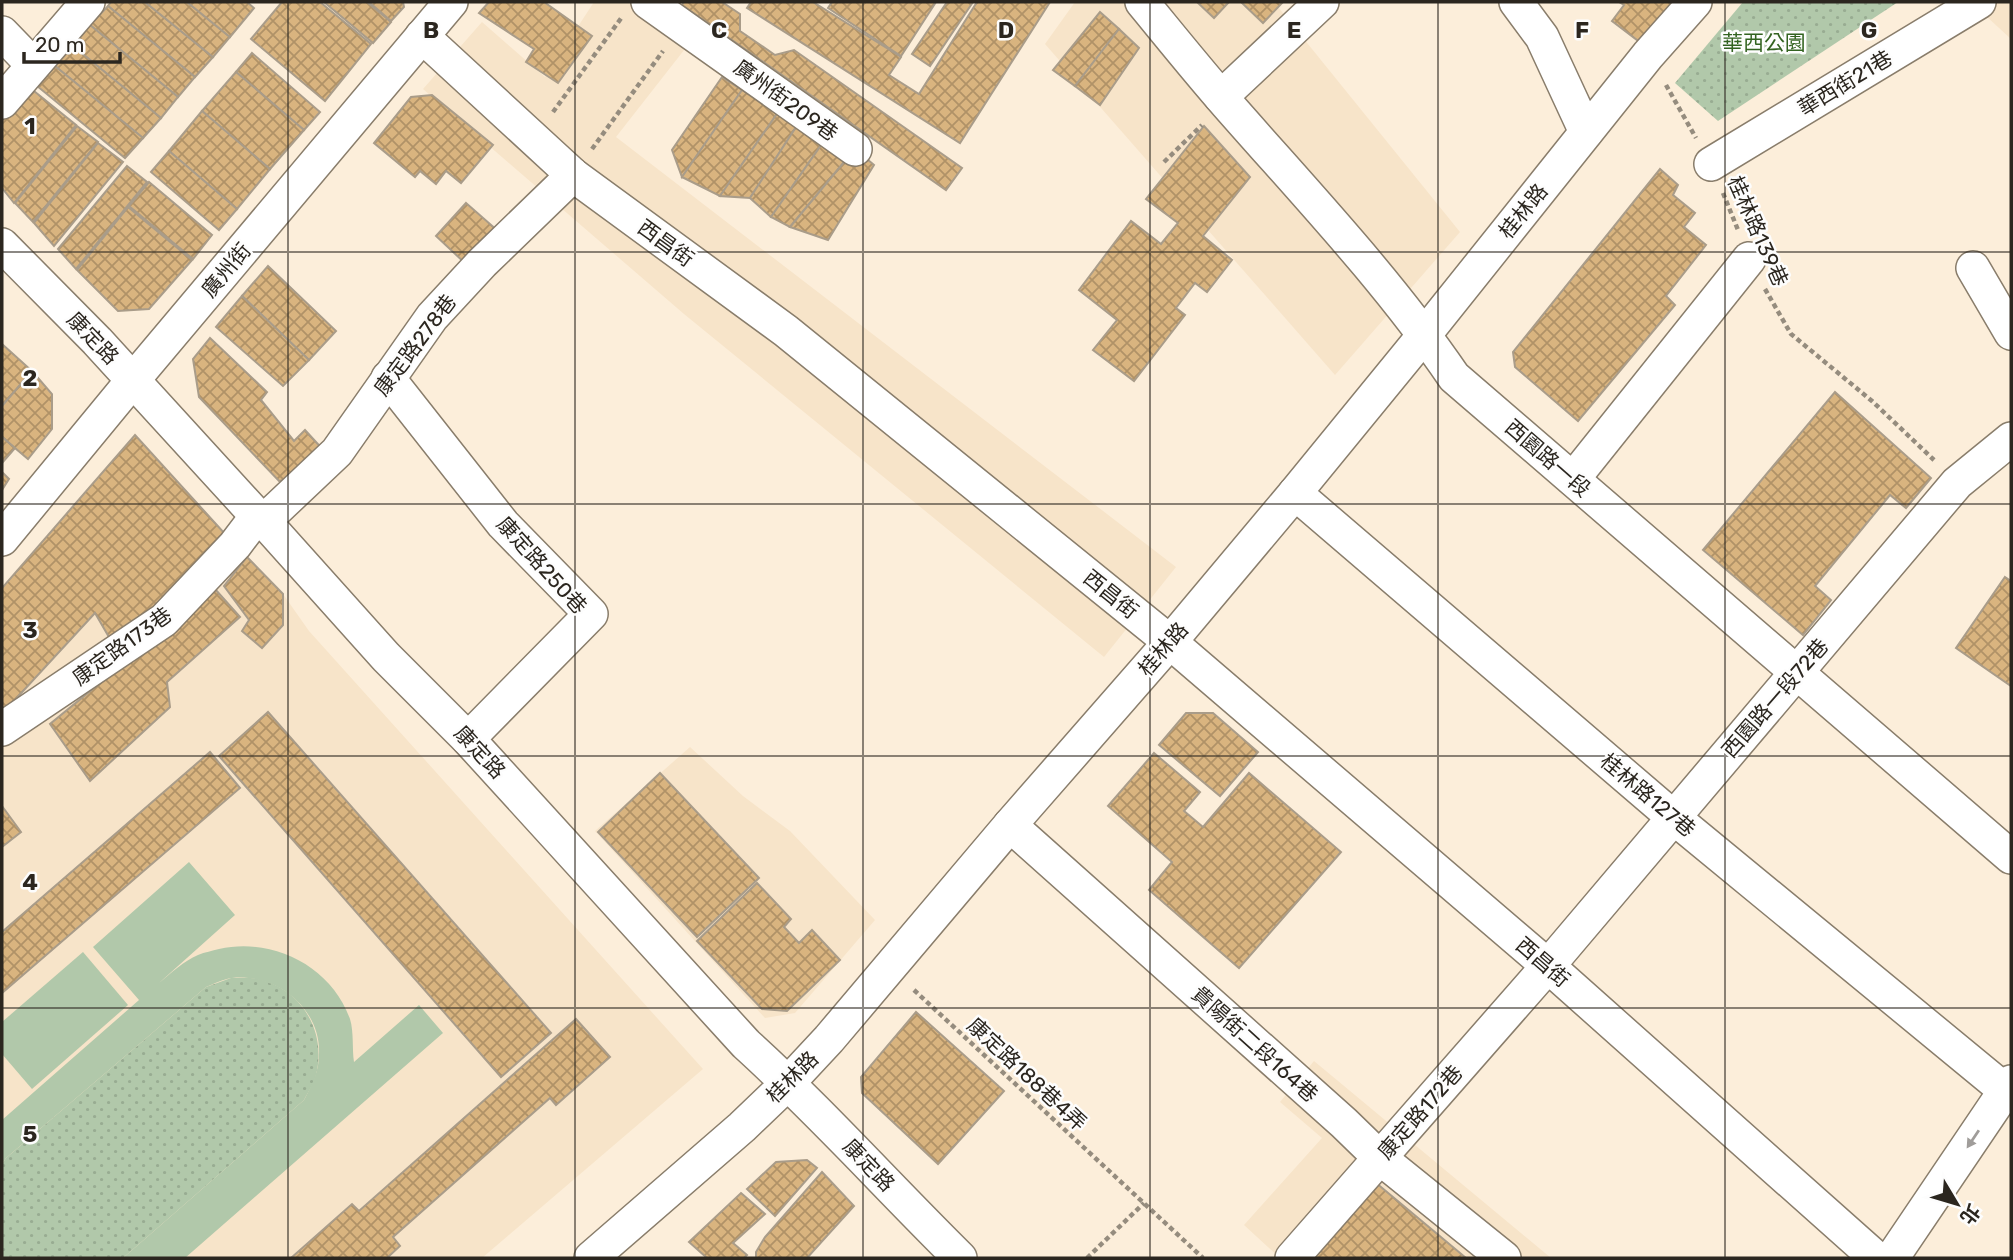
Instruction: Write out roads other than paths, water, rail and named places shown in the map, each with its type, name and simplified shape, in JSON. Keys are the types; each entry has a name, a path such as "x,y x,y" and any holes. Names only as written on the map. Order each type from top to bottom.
{"street":[{"path":"2,102 88,2"},
{"name":"西園路一段","path":"1142,2 1223,100 1391,291 1454,377 2011,857"},
{"path":"1223,100 1322,2"},
{"path":"1516,2 1542,37 1586,132"},
{"name":"桂林路","path":"591,1258 742,1127 829,1040 1295,493 1648,55 1695,2"},
{"name":"華西街21巷","path":"1712,164 1979,2"},
{"name":"廣州街209巷","path":"637,7 682,26 855,149"},
{"name":"西昌街","path":"436,13 534,138 573,175 786,331 1170,642 1548,966 1876,1258"},
{"name":"廣州街","path":"2,540 436,13"},
{"path":"2,33 33,65"},
{"name":"康定路278巷","path":"260,519 337,452 432,317 482,263 573,175"},
{"name":"康定路","path":"2,245 133,380 386,657 468,739 746,1044 788,1083 960,1258"},
{"path":"1573,479 1749,259"},
{"path":"1973,268 2011,332"},
{"name":"康定路250巷","path":"388,378 503,524 591,614 468,739"},
{"name":"西園路一段72巷","path":"1548,966 1957,483 2011,439"},
{"name":"桂林路127巷","path":"1295,493 1673,817 2008,1086"},
{"name":"康定路173巷","path":"2,729 164,620 260,519"},
{"name":"貴陽街二段164巷","path":"1010,825 1380,1158 1504,1258"},
{"name":"康定路172巷","path":"1292,1258 1548,966"},
{"path":"1892,1258 2008,1086"}],"park label":[{"name":"華西公園","path":"1764,42"}]}
